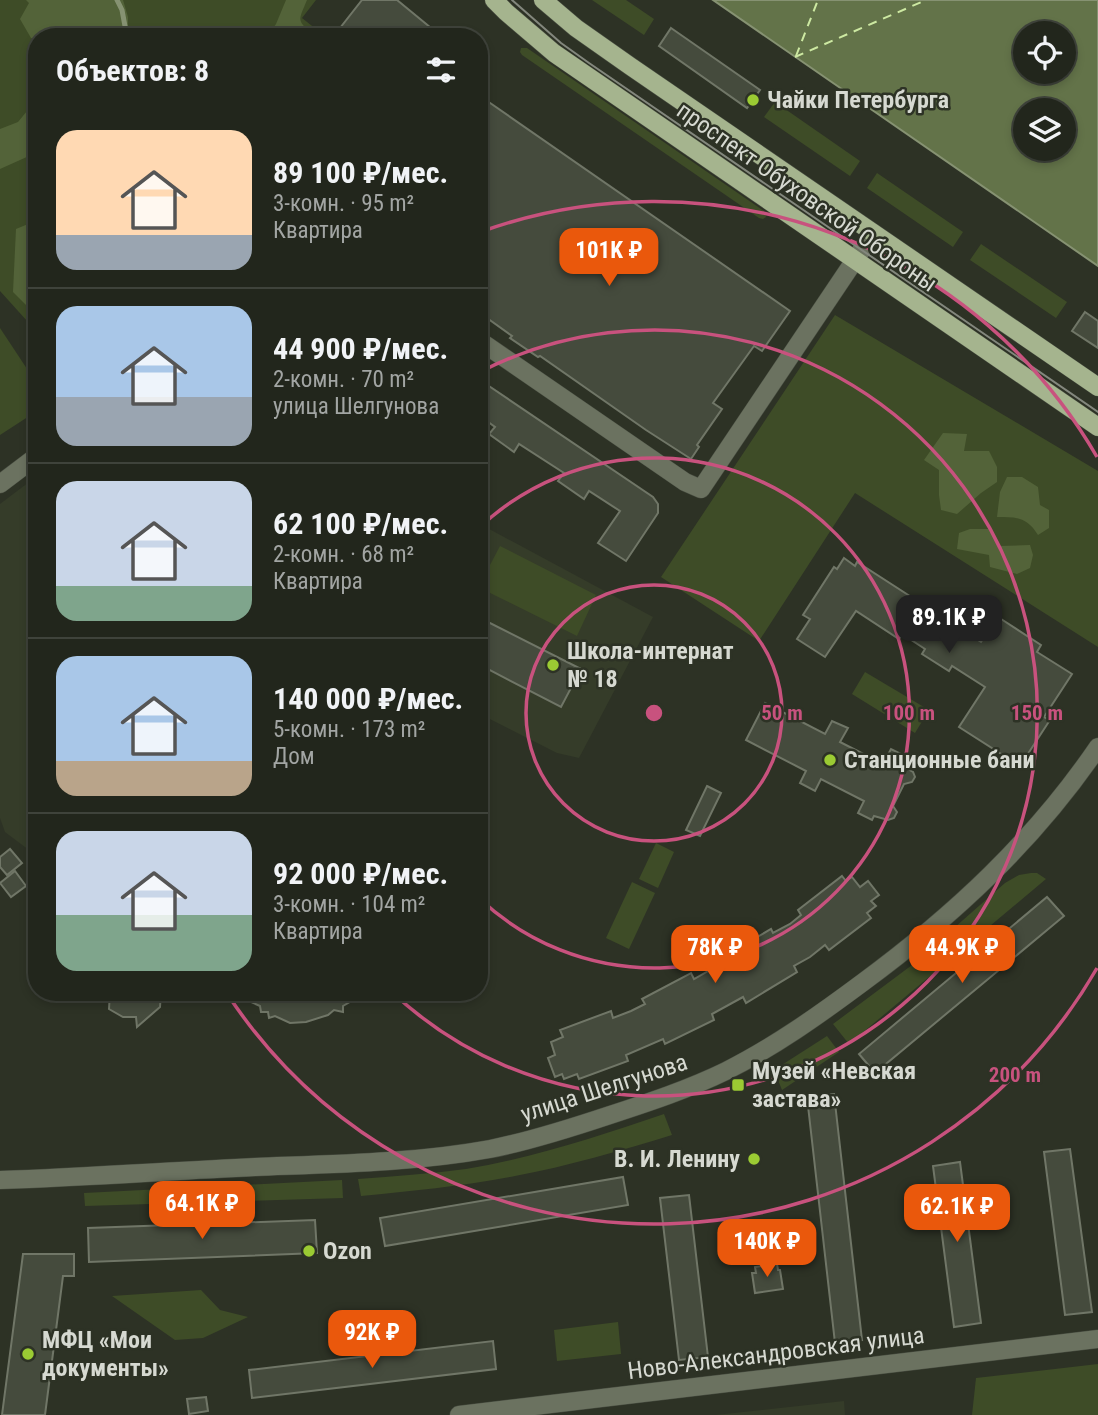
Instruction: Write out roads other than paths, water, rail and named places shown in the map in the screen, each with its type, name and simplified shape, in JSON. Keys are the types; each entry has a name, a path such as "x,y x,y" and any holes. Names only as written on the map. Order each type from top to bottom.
{"main road":[{"name":"проспект Обуховской Обороны","path":"494,0 554,53 1098,427"},
{"name":"проспект Обуховской Обороны","path":"543,0 619,59 1098,387"}],"street":[{"path":"488,347 685,482 701,489 873,233"},
{"path":"0,484 28,463"},
{"name":"улица Шелгунова","path":"0,1180 434,1157 491,1149 546,1135 666,1097 729,1069 775,1043 894,960 972,893 1019,846 1046,817 1098,747"},
{"name":"Ново-Александровская улица","path":"459,1415 1098,1339"}],"waterway":[{"path":"117,0 125,28"}],"tram line":[{"path":"512,0 561,43 589,63 1098,412"}],"place":[{"name":"Чайки Петербурга","path":"753,100"},
{"name":"Школа-интернат № 18","path":"553,665"},
{"name":"Станционные бани","path":"830,760"},
{"name":"Музей «Невская застава»","path":"738,1085"},
{"name":"В. И. Ленину","path":"754,1159"},
{"name":"Ozon","path":"309,1251"},
{"name":"МФЦ «Мои документы»","path":"28,1354"}]}
